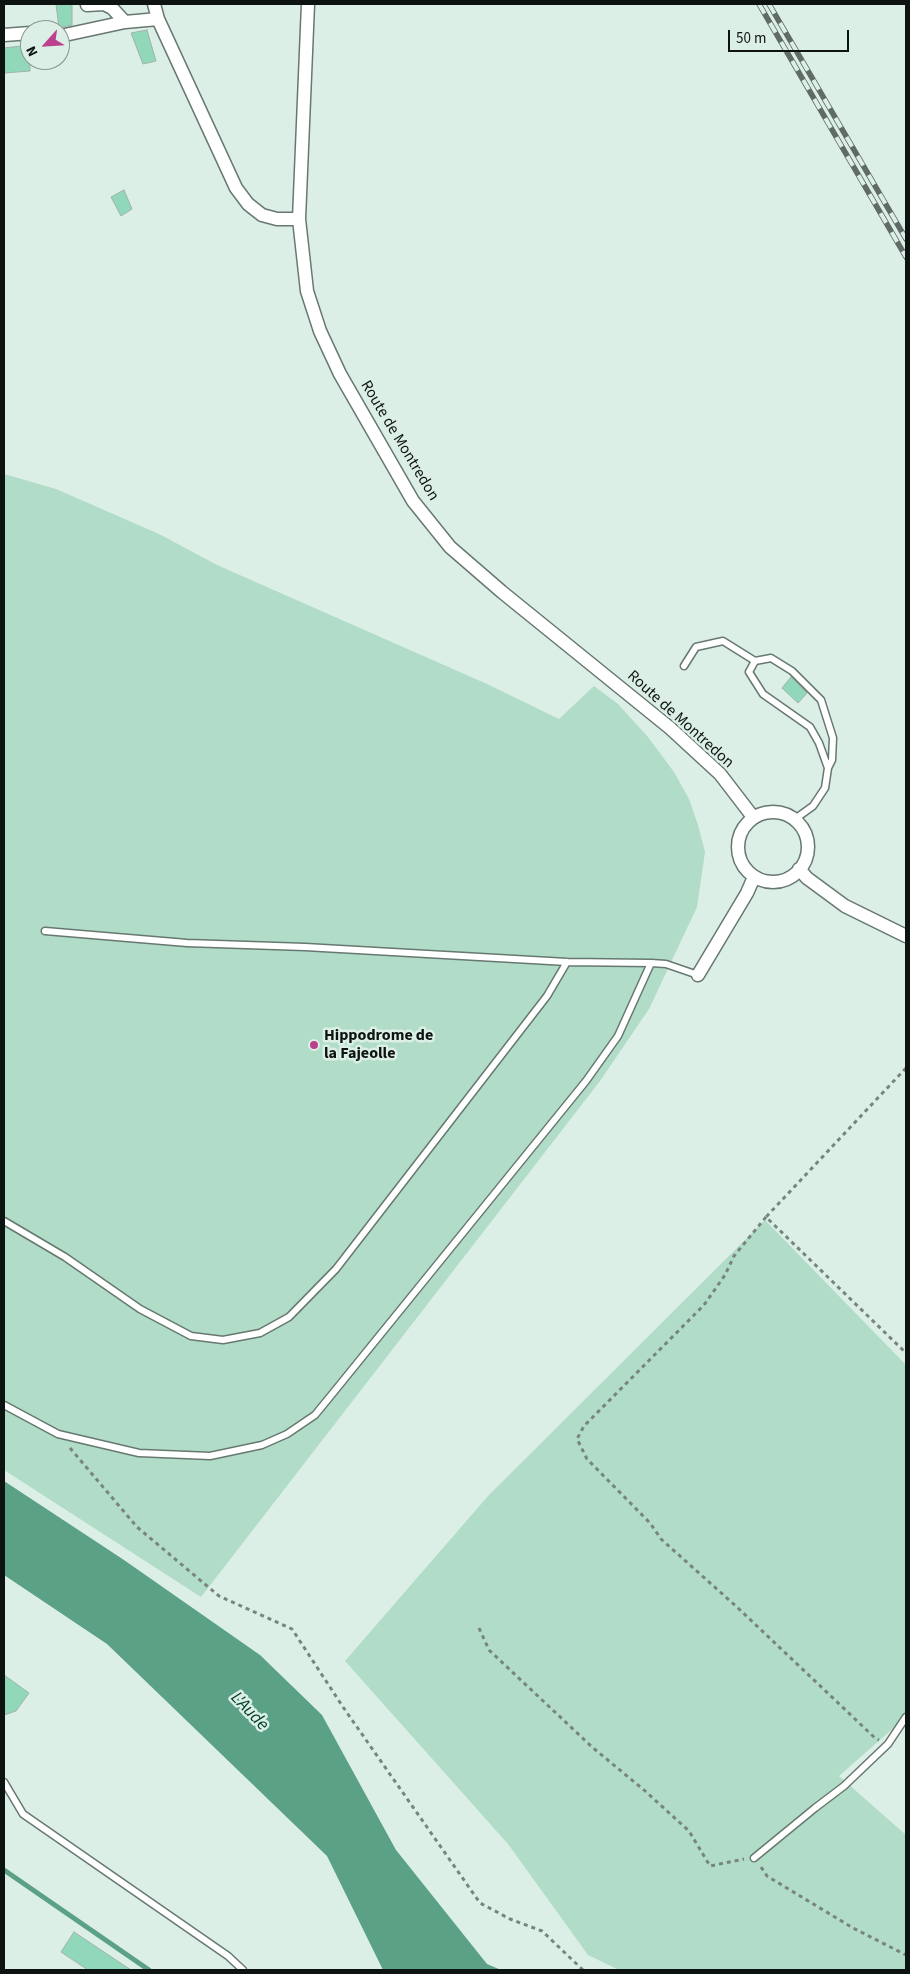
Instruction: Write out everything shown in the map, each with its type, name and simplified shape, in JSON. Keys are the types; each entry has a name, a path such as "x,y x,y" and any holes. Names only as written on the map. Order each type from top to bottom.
{"street":[{"path":"87,5 104,4 112,8 125,22"},
{"path":"154,4 158,19 236,188 248,204 262,215 277,219 299,219"},
{"name":"Route de Montredon","path":"308,4 299,219 307,291 320,331 340,374 413,501 450,547 502,592 670,728 720,774 753,817"},
{"path":"70,34 125,22 158,19"},
{"path":"4,34 20,33"},
{"path":"764,812 782,812 795,819 804,830 808,848 804,864 794,876 778,882 770,882 754,877 742,864 737,848 739,836 746,823 764,812"},
{"path":"799,869 807,878 845,906 906,936"},
{"path":"698,975 747,893 754,877"}],"lane":[{"path":"684,666 696,647 723,641 755,661 771,658 792,671 822,700 833,738 832,760 828,768 825,788 813,806 795,819"},
{"path":"755,661 749,672 763,694 810,727 819,743 828,768"},
{"path":"45,931 187,943 305,947 567,962 666,964 698,975"},
{"path":"4,1222 65,1257 140,1309 191,1336 223,1340 260,1334 289,1317 336,1268 547,996 567,962"},
{"path":"4,1405 58,1434 140,1453 210,1456 262,1445 287,1434 315,1414 586,1081 618,1036 651,963"},
{"path":"754,1858 844,1786 888,1744 906,1717"},
{"path":"4,1782 23,1814 228,1956 242,1970"}],"path":[{"path":"888,1744 875,1738 745,1615 661,1539 650,1524 587,1459 577,1439 584,1426 704,1305 725,1275 734,1256 766,1217 906,1068"},
{"path":"766,1217 906,1353"},
{"path":"58,1434 137,1527 220,1596 292,1629 343,1706 480,1903 542,1931 583,1970"},
{"path":"480,1628 489,1650 592,1748 644,1790 688,1831 710,1866 754,1858 767,1876 853,1928 906,1955"}],"shaded area":[{"name":"Hippodrome de la Fajeolle","path":"4,474 56,489 159,534 217,565 487,684 559,719 594,686 618,704 648,737 674,772 689,799 705,852 697,907 649,1009 600,1081 201,1597 4,1470"},
{"path":"765,1220 906,1365 906,1717 839,1776 906,1835 906,1970 619,1970 588,1955 508,1844 345,1661 488,1496"}],"water":[{"name":"L'Aude","path":"4,1481 124,1560 260,1655 322,1715 396,1850 487,1964 501,1970 383,1970 327,1856 107,1644 4,1575"}],"building":[{"path":"56,4 72,4 72,25 70,25 70,20 58,20"},
{"path":"147,30 156,61 143,64 131,33"},
{"path":"20,46 20,70 30,71 4,73 4,48"},
{"path":"124,190 132,209 121,216 111,197"},
{"path":"791,677 807,693 798,703 782,688"},
{"path":"4,1675 29,1693 16,1711 4,1715"},
{"path":"74,1932 131,1970 88,1970 61,1952"}],"waterway":[{"path":"4,1870 149,1970"}],"railway":[{"path":"759,4 906,257"},
{"path":"769,4 906,239"}],"place":[{"name":"Hippodrome de la Fajeolle","path":"314,1045"}]}
